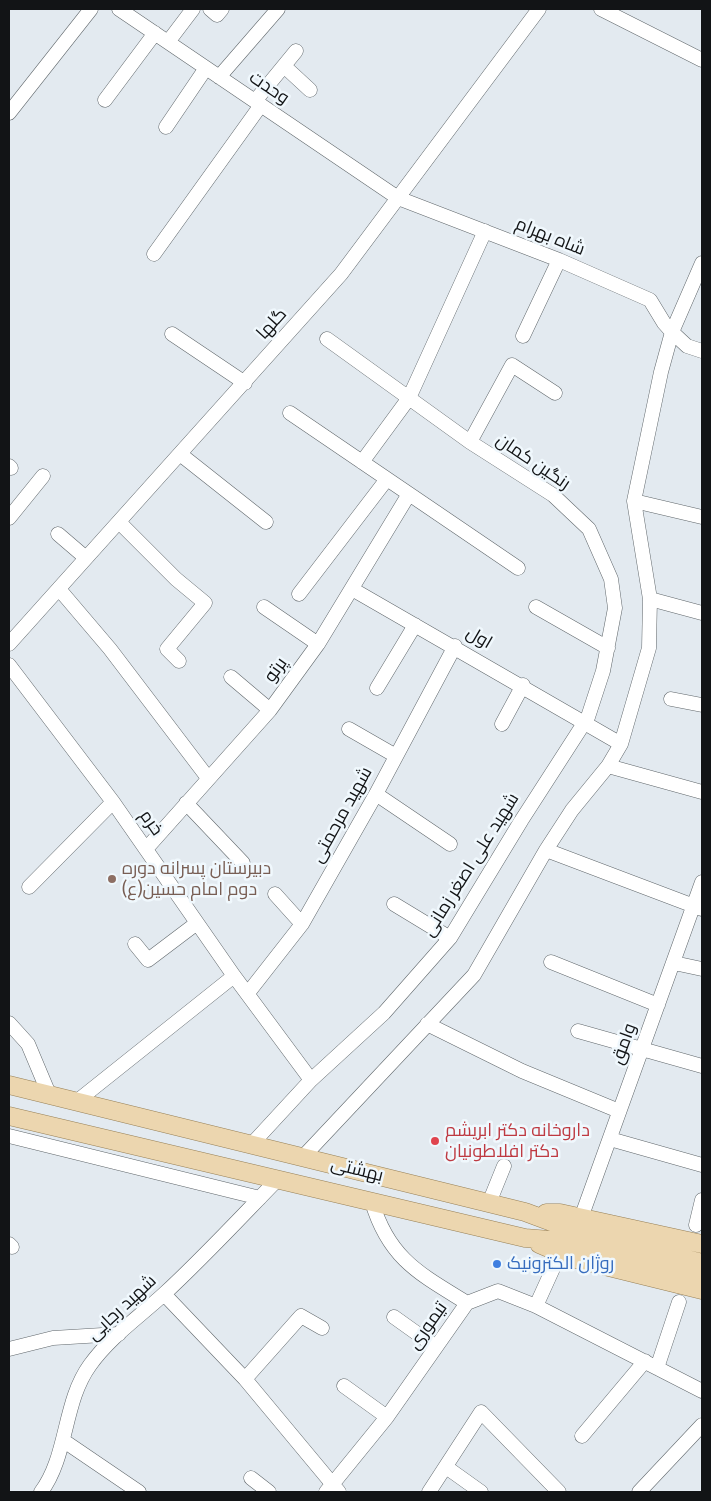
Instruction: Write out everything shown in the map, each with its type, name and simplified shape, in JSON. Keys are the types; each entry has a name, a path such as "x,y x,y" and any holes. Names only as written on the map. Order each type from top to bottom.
{"main road":[{"name":"بهشتی","path":"9,1085 525,1212 568,1228 702,1263"},
{"name":"بهشتی","path":"9,1116 525,1238 562,1241 702,1276"},
{"path":"525,1212 560,1213 702,1244"},
{"path":"525,1238 560,1253 702,1290"}],"street":[{"path":"9,113 91,9"},
{"name":"وحدت","path":"120,9 398,198"},
{"path":"168,42 193,9"},
{"path":"210,9 217,14 222,9"},
{"path":"219,76 278,9"},
{"name":"گلها","path":"9,644 341,274 539,9"},
{"path":"601,9 702,60"},
{"path":"105,100 155,33"},
{"path":"154,254 296,51"},
{"path":"284,66 310,90"},
{"path":"166,127 206,68"},
{"name":"شاه بهرام","path":"398,198 559,260 650,300 664,324 672,332 687,346 702,351"},
{"path":"362,462 409,398 485,231"},
{"path":"523,336 559,260"},
{"path":"303,1157 474,975 546,850 572,810 608,766 621,744 649,648 650,599 634,501 661,372 672,332 702,263"},
{"path":"172,334 245,383"},
{"name":"رنگین کمان","path":"327,339 470,442 554,495 588,529 611,578"},
{"path":"470,442 512,366 554,393"},
{"path":"290,413 518,568"},
{"path":"180,454 266,522"},
{"path":"9,518 43,476"},
{"path":"299,594 387,479"},
{"name":"پرتو","path":"146,849 270,710 318,644 409,494"},
{"path":"634,501 702,517"},
{"path":"120,522 176,579 206,603 167,649 179,661"},
{"path":"58,534 86,558"},
{"name":"شهید علی اصغر زمانی","path":"251,1144 311,1080 384,1013 450,938 521,821 585,722 604,671 615,608 611,578"},
{"path":"59,589 110,648 208,778"},
{"name":"اول","path":"352,589 455,646 621,744"},
{"path":"650,599 702,613"},
{"path":"264,607 318,644"},
{"path":"536,607 608,648"},
{"path":"377,688 415,625"},
{"name":"شهید مرحمتی","path":"248,993 302,924 376,794 455,646"},
{"name":"خرم","path":"9,665 113,802 234,976 311,1080"},
{"path":"231,677 270,710"},
{"path":"502,724 523,686"},
{"path":"671,699 702,705"},
{"path":"349,729 396,756"},
{"path":"608,766 702,792"},
{"path":"376,794 450,844"},
{"path":"29,887 113,802"},
{"path":"186,803 244,864"},
{"path":"546,850 698,908"},
{"name":"وامق","path":"581,1218 658,1005 698,908 702,882"},
{"path":"275,894 302,924"},
{"path":"394,904 450,938"},
{"path":"135,944 148,960 197,923"},
{"path":"552,962 658,1005"},
{"path":"674,963 702,969"},
{"path":"76,1102 234,976"},
{"path":"9,1023 28,1044 49,1094"},
{"path":"427,1024 522,1071 620,1111"},
{"path":"578,1031 702,1066"},
{"path":"9,1136 260,1198"},
{"path":"610,1139 702,1165"},
{"path":"489,1203 504,1166"},
{"name":"شهید رجایی","path":"46,1490 64,1442 69,1411 89,1366 119,1334 164,1294 277,1180"},
{"path":"696,1225 702,1200"},
{"name":"تیموری","path":"333,1490 467,1303 425,1277 402,1258 380,1227 372,1202"},
{"path":"536,1306 560,1253"},
{"path":"467,1303 498,1291 536,1306 702,1391"},
{"path":"164,1294 245,1379 333,1490"},
{"path":"582,1436 651,1364 679,1302"},
{"path":"245,1379 301,1316 322,1328"},
{"path":"394,1317 436,1347"},
{"path":"9,1349 53,1338 119,1334"},
{"path":"344,1386 387,1417"},
{"path":"429,1492 482,1412 559,1492"},
{"path":"640,1492 702,1425"},
{"path":"64,1442 139,1492"},
{"path":"446,1466 481,1492"},
{"path":"251,1478 270,1492"}],"place":[{"name":"دبیرستان پسرانه دوره دوم امام حسین(ع)","path":"112,879"},
{"name":"داروخانه دکتر ابریشم دکتر افلاطونیان","path":"435,1141"},
{"name":"روژان الکترونیک","path":"497,1264"}]}
